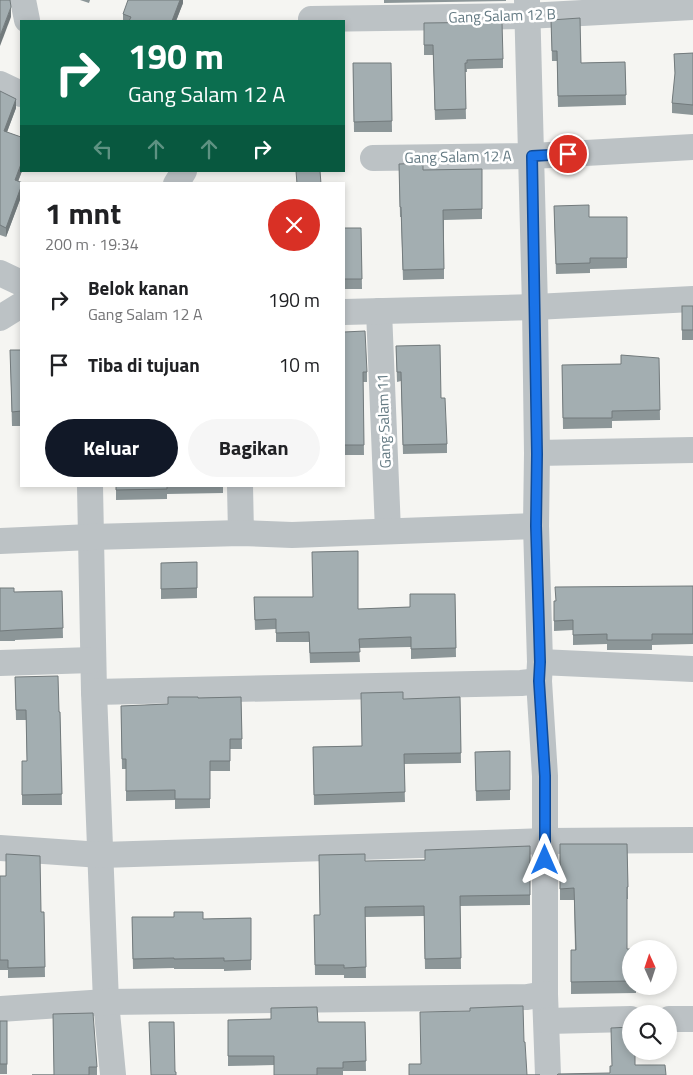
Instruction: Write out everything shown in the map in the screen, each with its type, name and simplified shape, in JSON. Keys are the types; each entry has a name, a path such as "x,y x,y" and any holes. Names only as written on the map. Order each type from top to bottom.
{"street":[{"name":"Gang Salam 12 B","path":"312,13 527,8 693,7"},
{"path":"527,8 535,307 536,526 545,776 545,994 548,1075"},
{"path":"0,84 20,94"},
{"name":"Gang Salam 12 A","path":"373,158 532,156 693,147"},
{"path":"0,273 20,283"},
{"path":"345,312 535,307 693,299"},
{"path":"0,318 20,306"},
{"name":"Gang Salam 11","path":"379,311 388,531"},
{"path":"537,454 693,450"},
{"path":"90,487 92,660 106,1002 113,1075"},
{"path":"240,487 241,533"},
{"path":"0,541 91,536 241,533 292,535 536,526"},
{"path":"0,663 92,660"},
{"path":"94,692 511,683 540,671 693,669"},
{"path":"0,848 101,855 545,841 693,840"},
{"path":"0,1008 106,1002 527,997 545,994"},
{"path":"677,1019 693,1019"},
{"path":"547,1021 622,1020"}],"building":[{"path":"0,0 10,0 11,7 0,36"},
{"path":"128,0 180,0 172,20 130,20 131,17 123,14"},
{"path":"580,18 581,63 625,62 626,95 558,96 557,51 552,51 551,20"},
{"path":"502,22 503,59 467,60 467,63 465,63 466,109 435,110 433,45 424,45 424,23"},
{"path":"693,53 693,105 672,103 675,73 674,54"},
{"path":"353,63 391,63 392,121 354,122"},
{"path":"0,91 16,99 4,131 20,137 20,167 15,180 20,182 20,190 6,228 0,225"},
{"path":"423,163 423,170 482,169 482,209 443,210 444,269 403,270 399,164"},
{"path":"296,172 320,172 321,182 297,182"},
{"path":"589,205 589,217 627,217 627,258 590,258 590,263 556,264 554,206"},
{"path":"345,228 361,228 362,279 345,279"},
{"path":"682,306 693,306 693,330 682,330"},
{"path":"365,331 367,372 363,372 364,445 345,445 345,332"},
{"path":"440,345 441,398 445,398 447,444 403,445 401,372 397,372 396,346"},
{"path":"10,350 20,350 20,411 12,412"},
{"path":"621,355 659,358 660,410 612,411 612,418 563,418 562,365 621,364"},
{"path":"116,487 167,487 167,489 116,490"},
{"path":"358,551 358,609 410,607 410,594 455,594 456,648 411,649 411,637 359,639 360,652 310,653 309,632 276,633 276,619 255,620 254,597 313,597 312,552"},
{"path":"197,562 197,588 161,589 161,563"},
{"path":"693,586 693,634 652,634 652,640 607,640 607,634 573,635 573,620 554,621 555,587"},
{"path":"0,588 14,588 14,592 62,591 63,628 0,631"},
{"path":"58,676 62,794 22,795 22,761 27,761 26,710 16,710 15,677"},
{"path":"403,692 403,699 460,697 461,753 404,754 405,792 314,795 313,747 362,746 361,693"},
{"path":"168,697 241,697 242,739 230,739 230,761 210,761 210,799 175,799 175,790 126,791 126,759 122,759 121,706 168,704"},
{"path":"510,751 510,790 476,791 475,752"},
{"path":"560,844 627,844 627,940 622,940 622,981 571,982 571,950 576,950 574,888 560,889"},
{"path":"530,846 530,895 460,896 461,958 425,959 424,906 365,907 366,967 344,968 344,965 315,965 314,915 320,915 319,855 365,854 365,861 425,860 425,850"},
{"path":"6,854 40,856 41,912 44,912 45,967 8,968 8,960 0,960 0,876 6,876"},
{"path":"174,912 203,912 203,919 251,918 251,960 224,961 224,958 133,959 132,917 174,917"},
{"path":"523,1006 527,1075 409,1075 409,1064 421,1064 420,1012 470,1011 470,1008"},
{"path":"317,1007 318,1022 365,1022 366,1061 343,1062 343,1068 317,1068 317,1075 274,1075 274,1056 228,1056 228,1020 271,1019 271,1008"},
{"path":"93,1013 97,1067 89,1067 89,1075 54,1075 53,1014"},
{"path":"0,1021 7,1021 7,1064 0,1064"},
{"path":"149,1022 174,1022 176,1075 151,1075"},
{"path":"622,1027 622,1060 635,1060 635,1065 665,1065 666,1075 557,1075 610,1073 610,1066 612,1066 611,1028"}],"route":[{"path":"545,860 545,776 539,681 536,526 537,454 532,156 568,154"}]}
